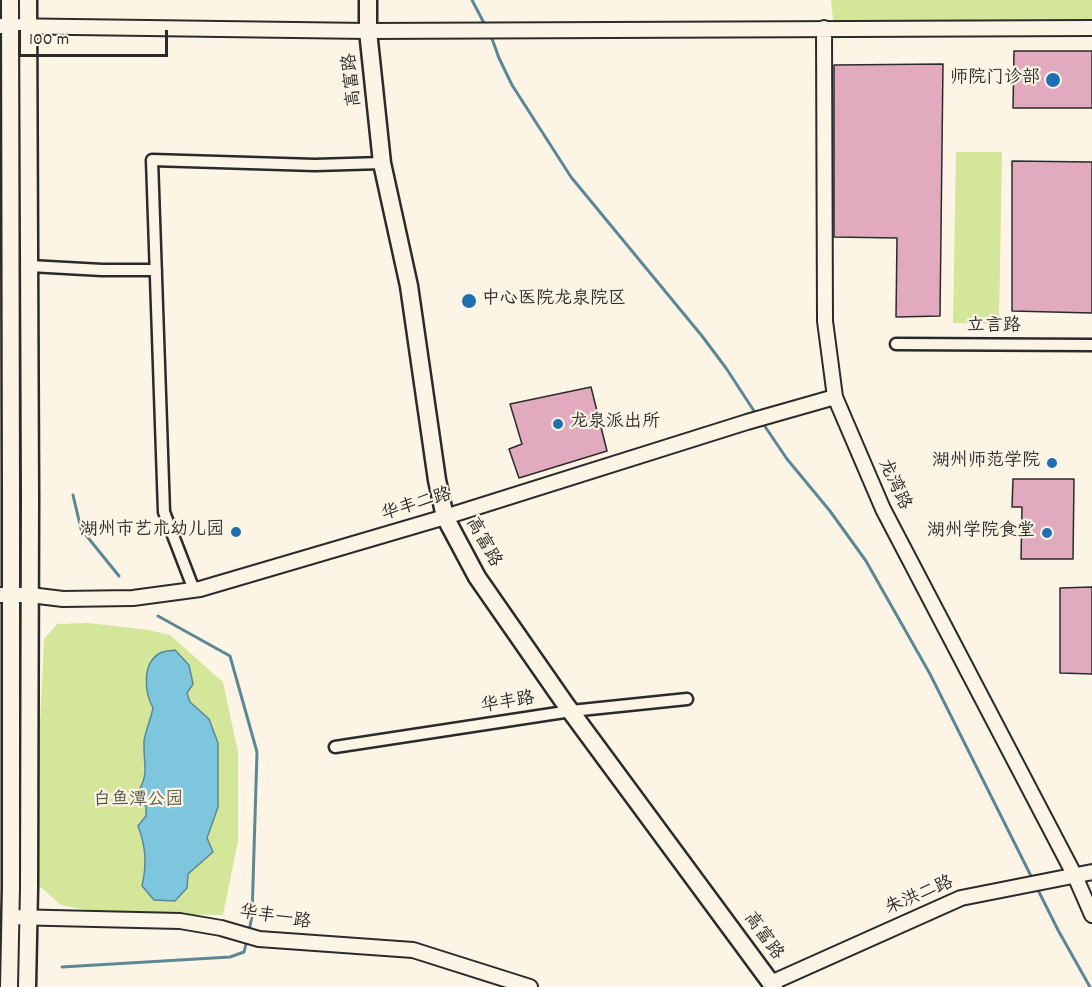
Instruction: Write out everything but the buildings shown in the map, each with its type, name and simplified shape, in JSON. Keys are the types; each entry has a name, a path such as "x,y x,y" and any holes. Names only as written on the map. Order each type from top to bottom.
{"main road":[{"path":"9,987 5,917 5,26 10,0"},
{"path":"27,987 30,595 28,0"},
{"name":"高富路","path":"368,0 368,30 382,163 409,286 437,480 446,517 477,577 571,711 773,985"}],"street":[{"path":"5,26 368,30 1092,28"},
{"name":"龙湾路","path":"824,28 825,321 835,397 883,509 1075,876 1092,915"},
{"path":"194,590 164,512 152,160 315,165 382,163"},
{"path":"30,266 156,270"},
{"name":"立言路","path":"896,344 1092,345"},
{"name":"华丰二路","path":"6,595 63,599 133,598 194,590 446,517 747,422 835,397"},
{"name":"华丰路","path":"335,747 571,711 687,699"},
{"name":"朱洪二路","path":"773,985 961,898 1092,872"},
{"name":"华丰一路","path":"5,917 180,921 221,928 259,939 413,950 530,987"}],"green space":[{"path":"831,0 1092,0 1092,28 834,28"},
{"path":"956,152 1002,152 999,324 953,323"},
{"name":"白鱼潭公园","path":"89,623 149,630 170,635 223,682 238,752 238,841 223,915 109,914 61,905 36,883 38,764 44,639 57,624"}],"water":[{"path":"175,650 189,665 193,684 187,693 190,702 209,719 218,743 218,807 207,838 213,852 188,874 187,888 175,901 154,900 142,886 145,856 138,826 146,816 146,806 135,797 145,775 144,741 153,708 148,695 147,671 154,658 160,653"}],"waterway":[{"path":"472,0 485,25"},
{"path":"491,36 512,85 571,177 702,336 756,414"},
{"path":"762,422 787,459 830,511 866,561 930,674 1033,880"},
{"path":"73,495 81,529 119,576"},
{"path":"158,616 230,656 257,752 252,916 249,931"},
{"path":"1037,888 1090,987"},
{"path":"62,967 230,957 244,952 247,940"}],"place":[{"name":"师院门诊部","path":"1053,80"},
{"name":"中心医院龙泉院区","path":"469,301"},
{"name":"龙泉派出所","path":"558,424"},
{"name":"湖州师范学院","path":"1052,463"},
{"name":"湖州市艺术幼儿园","path":"236,532"},
{"name":"湖州学院食堂","path":"1047,533"}]}
